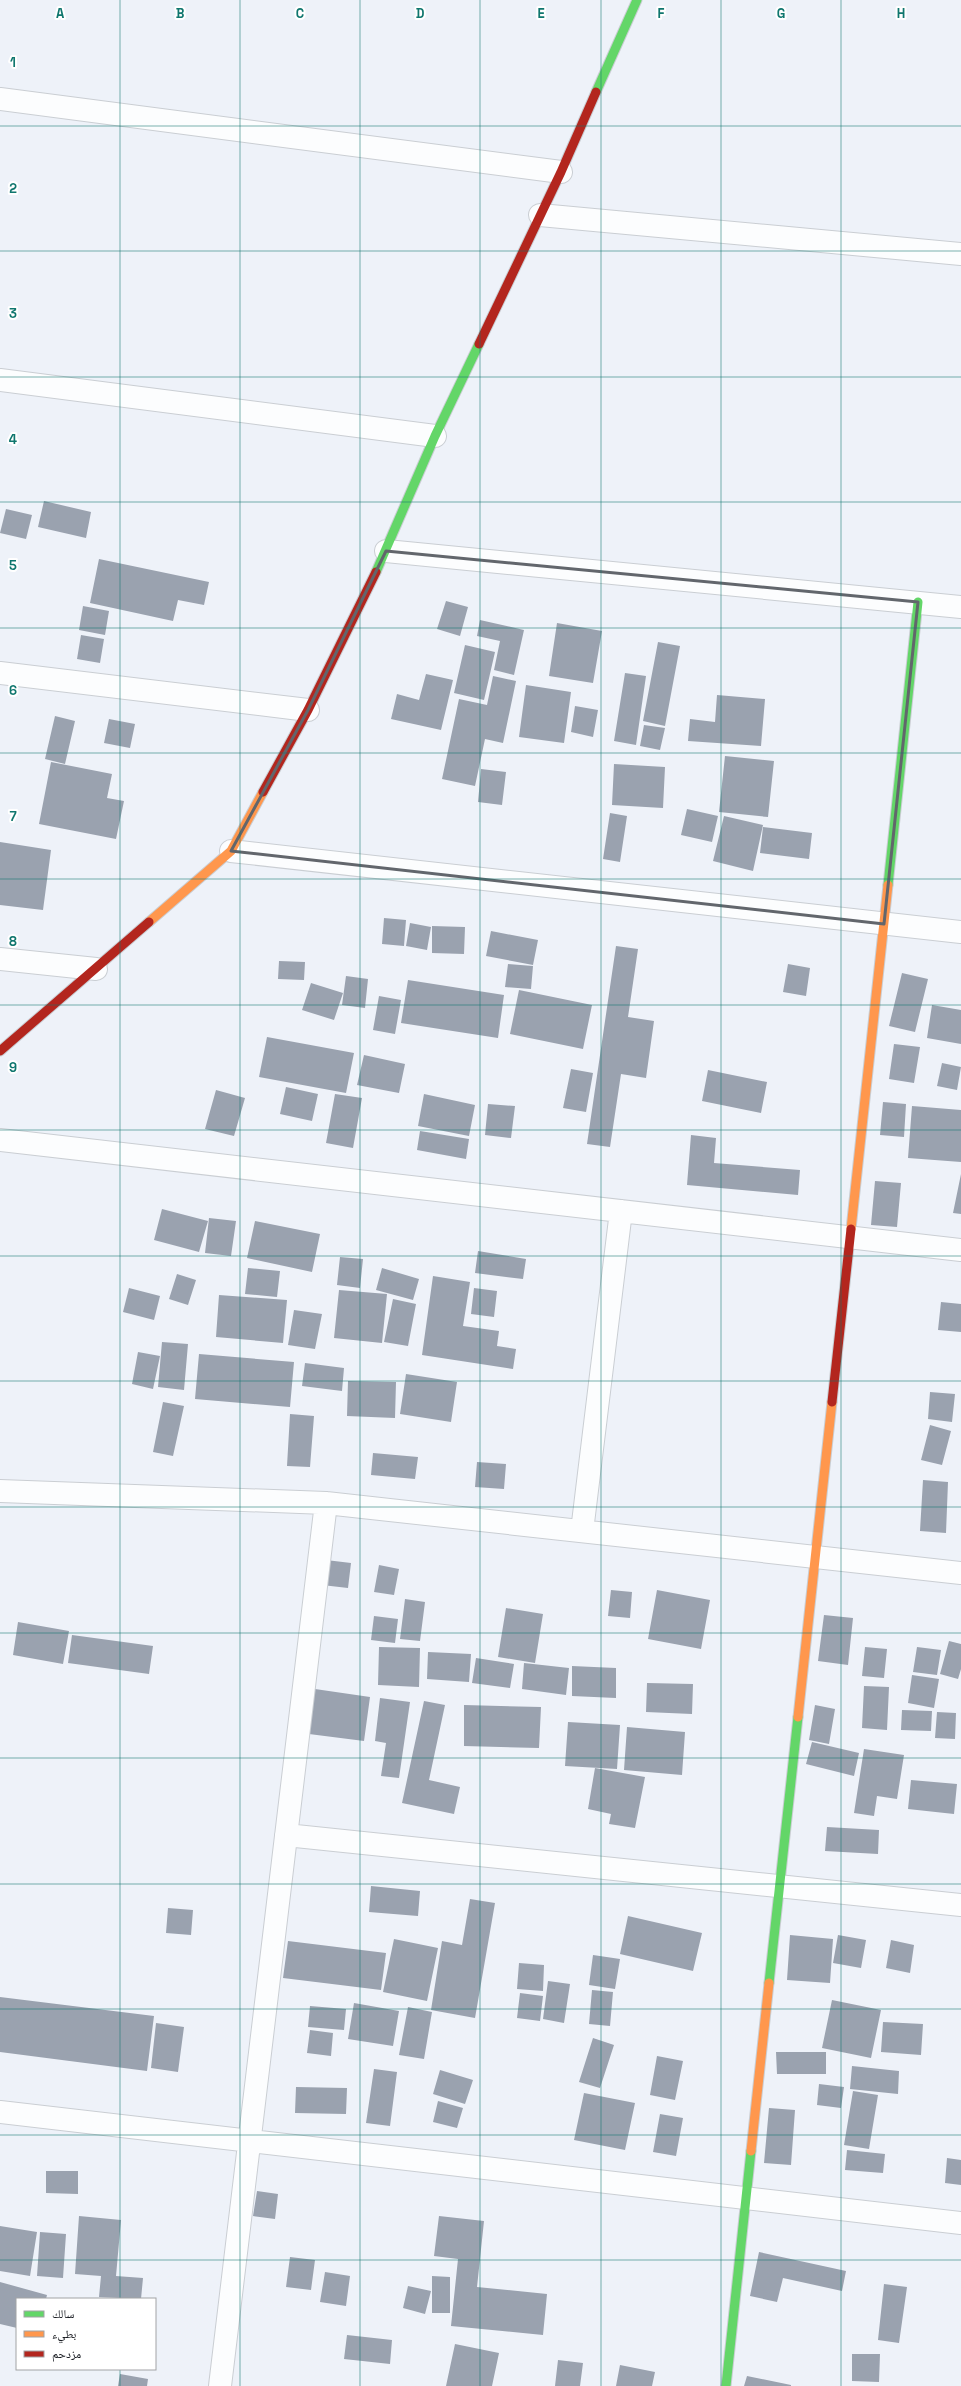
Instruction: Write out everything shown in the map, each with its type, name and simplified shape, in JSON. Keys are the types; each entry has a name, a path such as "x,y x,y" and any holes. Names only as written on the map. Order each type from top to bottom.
{"street":[{"path":"0,1052 231,851 308,710 386,551 435,436 561,172 637,0"},
{"path":"0,99 561,172"},
{"path":"540,215 961,254"},
{"path":"0,380 435,436"},
{"path":"386,551 961,607"},
{"path":"726,2386 918,602"},
{"path":"0,673 308,710"},
{"path":"231,851 961,932"},
{"path":"0,959 96,969"},
{"path":"0,1140 961,1250"},
{"path":"582,1531 621,1210"},
{"path":"0,1491 326,1503 961,1573"},
{"path":"220,2386 326,1503"},
{"path":"286,1836 961,1905"},
{"path":"0,2112 961,2223"}],"highlighted area":[{"path":"386,551 918,602 884,924 231,851 308,710"}],"building":[{"path":"44,501 91,512 86,538 38,527"},
{"path":"6,509 32,515 26,539 0,533"},
{"path":"99,559 209,582 204,605 178,600 173,621 90,603"},
{"path":"446,601 468,607 460,636 437,629"},
{"path":"83,606 109,611 105,635 79,630"},
{"path":"480,620 524,630 514,675 494,670 500,641 477,636"},
{"path":"557,623 602,631 593,683 549,676"},
{"path":"81,635 104,639 100,663 77,659"},
{"path":"658,642 680,646 665,726 643,721"},
{"path":"465,645 495,652 484,700 454,693"},
{"path":"625,673 646,676 636,745 614,741"},
{"path":"426,674 453,680 441,730 391,719 397,694 419,700"},
{"path":"493,676 516,681 503,743 485,739 475,786 442,779 459,699 487,705"},
{"path":"526,685 571,692 564,743 519,737"},
{"path":"717,695 765,699 761,746 688,741 690,719 715,722"},
{"path":"575,706 598,710 593,737 571,732"},
{"path":"55,716 75,721 65,764 45,759"},
{"path":"109,719 135,724 130,748 104,743"},
{"path":"644,725 665,728 660,750 640,746"},
{"path":"725,756 774,761 768,817 719,812"},
{"path":"51,762 112,774 107,798 124,801 116,839 39,824"},
{"path":"614,764 665,767 663,808 612,805"},
{"path":"481,769 506,772 502,805 478,802"},
{"path":"687,809 718,816 712,842 681,835"},
{"path":"610,813 627,816 620,862 603,859"},
{"path":"724,816 763,825 753,871 713,861"},
{"path":"763,827 812,833 809,859 760,853"},
{"path":"0,842 51,850 43,910 0,905"},
{"path":"384,918 406,920 404,946 382,944"},
{"path":"410,923 431,927 427,950 406,946"},
{"path":"432,926 465,927 464,954 432,953"},
{"path":"491,931 538,940 533,965 486,956"},
{"path":"616,946 638,949 628,1017 654,1021 646,1078 621,1074 610,1147 587,1144"},
{"path":"279,961 305,962 304,980 278,979"},
{"path":"508,964 533,966 531,989 505,987"},
{"path":"788,964 810,968 806,996 783,992"},
{"path":"902,973 928,979 915,1032 889,1026"},
{"path":"346,976 368,979 365,1008 342,1005"},
{"path":"408,980 504,995 498,1038 401,1023"},
{"path":"311,983 343,993 334,1020 302,1010"},
{"path":"519,990 592,1005 583,1049 510,1034"},
{"path":"379,996 401,1000 395,1034 373,1030"},
{"path":"932,1005 961,1010 961,1044 927,1038"},
{"path":"267,1037 354,1053 346,1093 259,1077"},
{"path":"894,1044 920,1047 914,1083 889,1079"},
{"path":"364,1055 405,1064 399,1093 357,1085"},
{"path":"942,1063 961,1067 957,1090 937,1086"},
{"path":"571,1069 593,1073 586,1112 563,1108"},
{"path":"708,1070 767,1082 761,1113 702,1101"},
{"path":"286,1087 318,1094 312,1121 280,1114"},
{"path":"216,1090 245,1098 234,1136 205,1129"},
{"path":"335,1094 362,1098 353,1148 326,1143"},
{"path":"424,1094 475,1105 469,1136 418,1126"},
{"path":"883,1102 906,1104 904,1137 880,1135"},
{"path":"488,1104 515,1106 511,1138 485,1135"},
{"path":"912,1106 961,1110 961,1162 908,1158"},
{"path":"420,1131 469,1139 466,1159 417,1150"},
{"path":"691,1135 716,1138 714,1163 800,1170 798,1195 687,1185"},
{"path":"961,1174 961,1214 953,1213"},
{"path":"875,1181 901,1183 897,1227 871,1225"},
{"path":"162,1209 208,1221 199,1252 154,1240"},
{"path":"209,1218 236,1221 231,1256 205,1253"},
{"path":"255,1221 320,1234 312,1272 247,1258"},
{"path":"478,1251 526,1259 523,1279 475,1273"},
{"path":"340,1257 363,1259 360,1288 337,1285"},
{"path":"248,1268 280,1271 277,1297 245,1294"},
{"path":"382,1268 419,1279 413,1300 376,1290"},
{"path":"177,1274 196,1280 188,1305 169,1299"},
{"path":"433,1276 470,1282 463,1326 499,1331 497,1346 516,1349 513,1369 422,1355"},
{"path":"129,1288 160,1296 154,1320 123,1312"},
{"path":"474,1288 497,1291 494,1317 471,1314"},
{"path":"339,1290 387,1294 382,1343 334,1338"},
{"path":"219,1295 287,1300 283,1343 216,1337"},
{"path":"393,1299 416,1304 408,1346 384,1342"},
{"path":"941,1302 961,1304 961,1332 938,1330"},
{"path":"294,1310 322,1314 315,1349 288,1345"},
{"path":"162,1342 188,1344 184,1390 158,1387"},
{"path":"138,1352 160,1356 153,1389 132,1384"},
{"path":"199,1354 294,1362 290,1407 195,1399"},
{"path":"305,1363 344,1368 342,1391 302,1386"},
{"path":"406,1374 457,1382 451,1422 400,1414"},
{"path":"348,1381 396,1382 395,1418 347,1416"},
{"path":"930,1392 955,1394 952,1422 928,1419"},
{"path":"163,1402 184,1406 173,1456 153,1452"},
{"path":"290,1414 314,1416 310,1467 287,1466"},
{"path":"930,1425 951,1431 942,1465 921,1460"},
{"path":"373,1453 418,1457 415,1479 371,1475"},
{"path":"477,1462 506,1464 504,1489 475,1487"},
{"path":"923,1480 948,1482 946,1533 920,1531"},
{"path":"326,1560 351,1563 348,1588 322,1585"},
{"path":"379,1565 399,1569 394,1595 374,1592"},
{"path":"611,1590 632,1592 630,1618 608,1616"},
{"path":"657,1590 710,1600 701,1649 648,1639"},
{"path":"405,1599 425,1602 420,1641 400,1639"},
{"path":"506,1608 543,1614 535,1663 498,1657"},
{"path":"824,1615 853,1618 848,1665 818,1661"},
{"path":"374,1616 398,1619 395,1643 371,1640"},
{"path":"18,1622 69,1631 63,1664 13,1655"},
{"path":"72,1635 153,1646 149,1674 68,1663"},
{"path":"949,1641 961,1644 961,1669 958,1679 940,1674"},
{"path":"379,1647 420,1648 419,1687 378,1685"},
{"path":"865,1647 887,1649 884,1678 862,1676"},
{"path":"917,1647 941,1650 937,1675 913,1672"},
{"path":"428,1652 471,1654 469,1682 427,1679"},
{"path":"476,1658 514,1664 510,1688 472,1683"},
{"path":"524,1663 569,1668 566,1695 522,1689"},
{"path":"572,1666 616,1668 616,1698 572,1696"},
{"path":"912,1675 939,1679 934,1708 908,1703"},
{"path":"647,1683 693,1684 692,1714 646,1712"},
{"path":"864,1686 889,1687 887,1730 862,1728"},
{"path":"315,1689 370,1697 364,1741 309,1734"},
{"path":"380,1698 410,1702 399,1778 381,1776 386,1743 375,1741"},
{"path":"424,1701 445,1705 429,1780 460,1787 454,1814 402,1803"},
{"path":"464,1705 541,1707 539,1748 464,1746"},
{"path":"815,1705 835,1709 829,1744 809,1740"},
{"path":"902,1710 932,1711 931,1731 901,1730"},
{"path":"937,1712 956,1713 955,1739 935,1738"},
{"path":"568,1722 620,1725 617,1769 565,1766"},
{"path":"627,1727 685,1732 682,1775 624,1770"},
{"path":"812,1742 859,1753 854,1776 806,1764"},
{"path":"864,1749 904,1755 897,1799 877,1796 874,1816 854,1813"},
{"path":"595,1768 645,1777 635,1828 609,1824 611,1814 588,1809"},
{"path":"911,1780 957,1784 954,1814 908,1809"},
{"path":"827,1827 879,1830 878,1854 825,1851"},
{"path":"371,1886 420,1891 418,1916 369,1912"},
{"path":"470,1899 495,1903 475,2018 431,2010 442,1941 462,1945"},
{"path":"168,1908 193,1910 191,1935 166,1933"},
{"path":"628,1916 702,1933 693,1971 620,1954"},
{"path":"790,1935 833,1939 830,1983 787,1980"},
{"path":"838,1935 866,1940 861,1968 833,1963"},
{"path":"394,1939 438,1948 427,2001 383,1992"},
{"path":"891,1940 914,1945 910,1973 886,1968"},
{"path":"288,1941 386,1953 381,1990 283,1978"},
{"path":"593,1955 620,1959 615,1989 589,1985"},
{"path":"519,1963 544,1965 543,1991 517,1989"},
{"path":"548,1981 570,1984 564,2023 543,2019"},
{"path":"592,1990 613,1992 610,2026 589,2024"},
{"path":"520,1993 543,1996 540,2021 517,2018"},
{"path":"0,1997 154,2016 147,2071 0,2052"},
{"path":"832,2000 881,2010 871,2058 822,2048"},
{"path":"354,2003 399,2011 393,2046 348,2039"},
{"path":"310,2006 346,2009 344,2030 308,2027"},
{"path":"408,2007 432,2012 424,2059 399,2055"},
{"path":"883,2022 923,2024 921,2055 881,2052"},
{"path":"156,2023 184,2027 178,2072 151,2068"},
{"path":"310,2030 333,2033 331,2056 307,2053"},
{"path":"593,2038 614,2045 600,2088 579,2082"},
{"path":"776,2052 826,2052 826,2074 777,2074"},
{"path":"657,2056 683,2061 675,2100 650,2095"},
{"path":"852,2066 899,2071 898,2094 850,2089"},
{"path":"374,2069 397,2072 390,2126 366,2123"},
{"path":"440,2070 473,2080 465,2104 433,2094"},
{"path":"819,2084 844,2087 841,2108 817,2105"},
{"path":"296,2087 347,2088 346,2114 295,2113"},
{"path":"853,2091 878,2095 869,2149 844,2145"},
{"path":"584,2093 635,2103 625,2150 574,2140"},
{"path":"438,2101 463,2108 457,2128 433,2122"},
{"path":"769,2108 795,2110 791,2165 764,2163"},
{"path":"660,2114 683,2118 676,2156 653,2152"},
{"path":"847,2150 885,2154 883,2173 845,2170"},
{"path":"947,2158 961,2160 961,2185 945,2183"},
{"path":"46,2171 78,2171 78,2194 46,2193"},
{"path":"257,2191 278,2194 275,2219 253,2216"},
{"path":"79,2216 121,2220 116,2276 143,2278 141,2298 99,2297 101,2276 75,2274"},
{"path":"439,2216 484,2221 477,2287 547,2294 543,2335 451,2326 458,2259 434,2256"},
{"path":"0,2226 37,2232 30,2276 0,2271"},
{"path":"40,2232 66,2234 63,2278 37,2276"},
{"path":"759,2252 846,2271 842,2291 783,2278 777,2302 750,2296"},
{"path":"290,2257 315,2260 311,2290 286,2287"},
{"path":"325,2272 350,2276 346,2306 320,2302"},
{"path":"432,2276 450,2277 450,2313 432,2313"},
{"path":"0,2282 47,2295 46,2298 16,2298 16,2328 0,2324"},
{"path":"884,2284 907,2287 899,2343 878,2340"},
{"path":"408,2286 431,2291 425,2314 403,2308"},
{"path":"347,2335 392,2340 390,2364 344,2359"},
{"path":"455,2344 499,2353 492,2386 446,2386"},
{"path":"852,2354 880,2354 879,2382 852,2381"},
{"path":"558,2360 583,2363 580,2386 555,2386"},
{"path":"620,2365 655,2372 652,2386 616,2386"},
{"path":"120,2374 148,2379 147,2386 118,2386"},
{"path":"747,2376 791,2385 791,2386 744,2386"}],"traffic: fast":[{"path":"596,92 637,0"},
{"path":"376,572 435,436 479,344"},
{"path":"888,885 918,602"},
{"path":"769,1983 798,1717"},
{"path":"726,2386 751,2151"}],"traffic: slow":[{"path":"149,922 231,851 263,792"},
{"path":"851,1229 888,885"},
{"path":"798,1717 832,1402"},
{"path":"751,2151 769,1983"}],"traffic: jam":[{"path":"479,344 561,172 596,92"},
{"path":"263,792 308,710 376,572"},
{"path":"0,1051 149,922"},
{"path":"832,1402 851,1229"}]}
